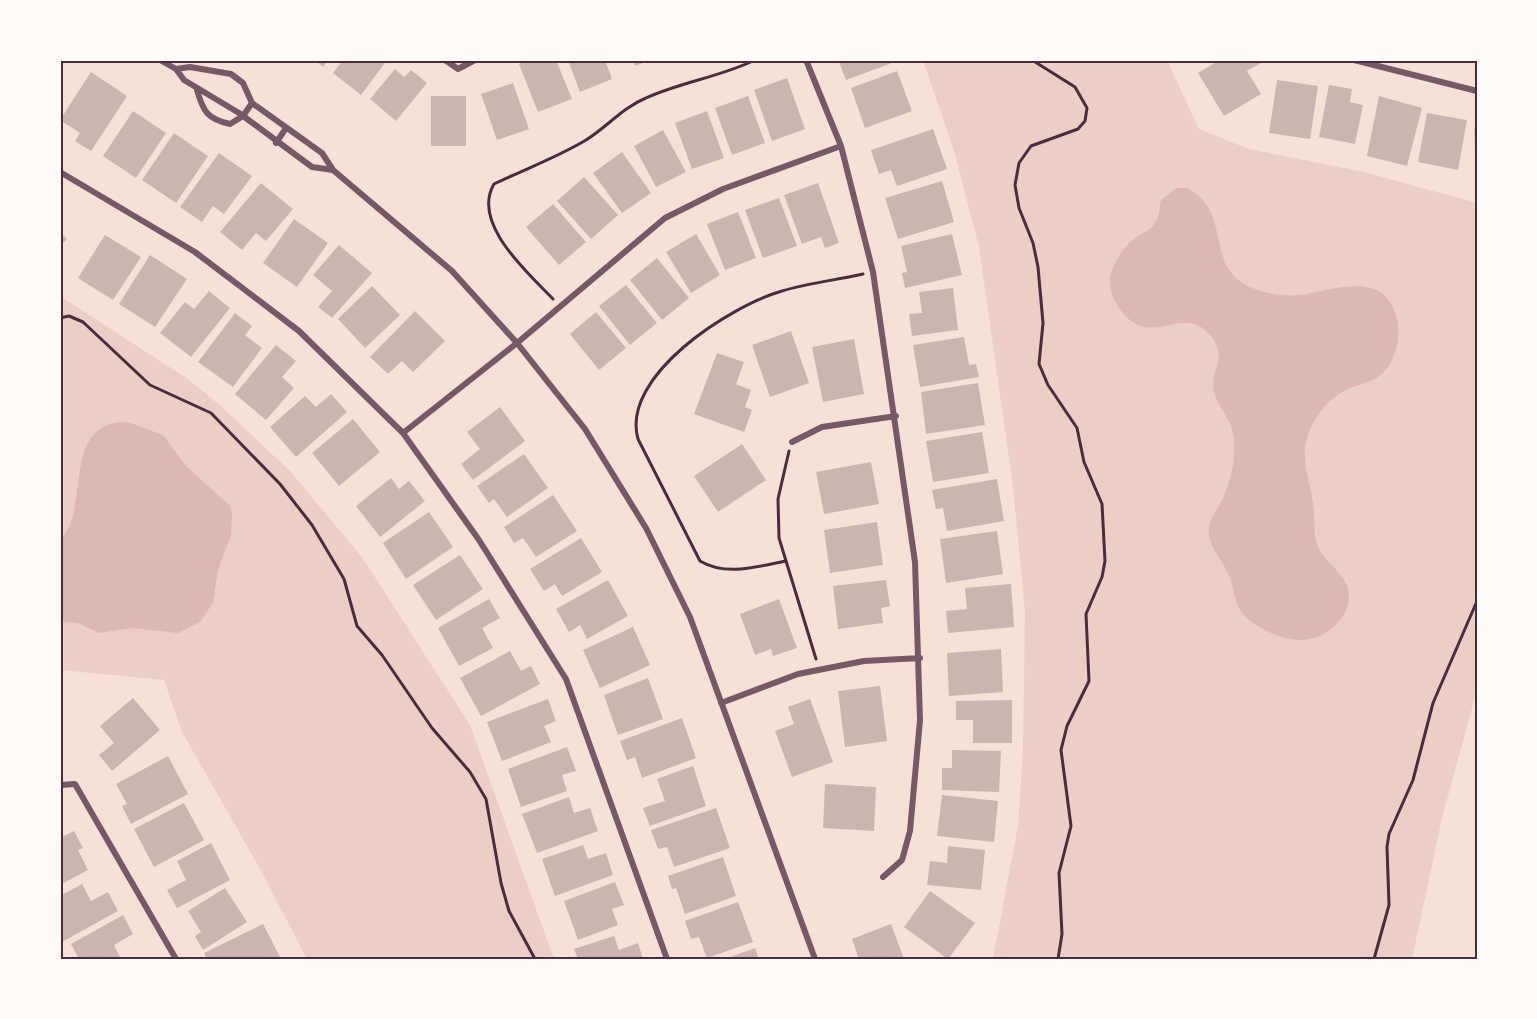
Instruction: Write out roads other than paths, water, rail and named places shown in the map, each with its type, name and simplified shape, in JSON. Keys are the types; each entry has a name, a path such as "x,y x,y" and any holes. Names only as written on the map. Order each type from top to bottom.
{"street":[{"path":"160,60 176,69 184,80 196,89 243,116 276,143 312,167 333,170"},
{"path":"445,60 458,69 475,60"},
{"path":"806,60 841,146 873,272 896,416 915,562 920,658 920,720 910,831 902,860 883,877"},
{"path":"1354,60 1477,91"},
{"path":"176,69 190,67 231,74 243,83 252,103 322,153 333,170 452,271 517,343 585,429 646,528 690,617 815,959"},
{"path":"196,89 202,109 214,118 231,124 243,116 252,103"},
{"path":"276,143 286,128"},
{"path":"403,433 517,343 665,218 723,189 841,146"},
{"path":"60,172 195,252 290,324 403,433 480,540 566,679 667,959"},
{"path":"792,442 822,427 896,416"},
{"path":"721,703 798,674 864,661 920,658"},
{"path":"60,785 75,784 176,959"}]}
